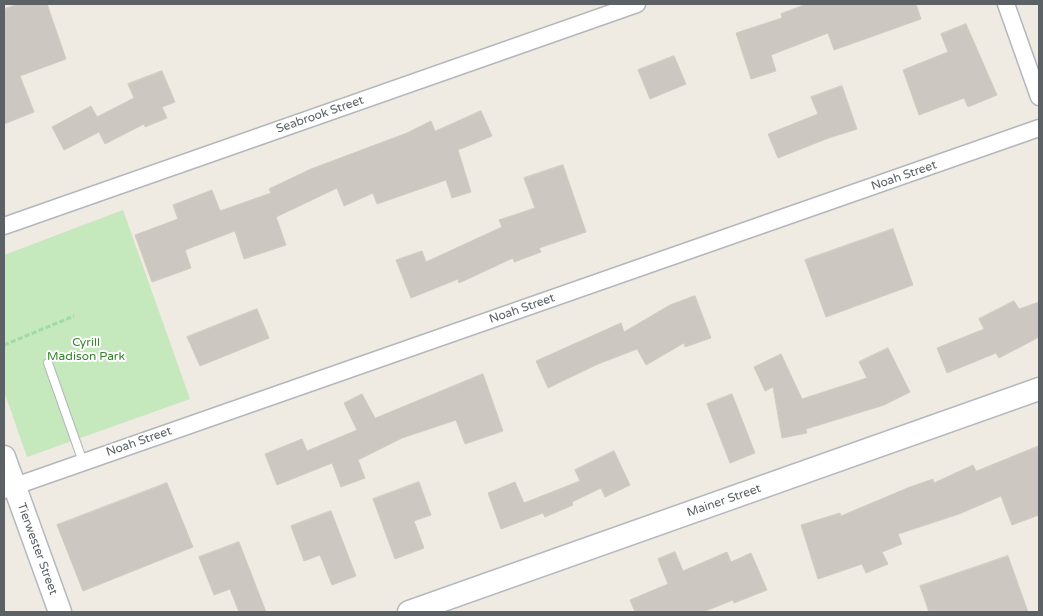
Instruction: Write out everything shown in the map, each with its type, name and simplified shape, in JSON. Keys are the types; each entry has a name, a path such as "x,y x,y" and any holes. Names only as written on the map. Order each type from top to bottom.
{"street":[{"name":"Seabrook Street","path":"4,226 637,4"},
{"path":"1006,4 1039,97"},
{"name":"Noah Street","path":"9,488 1039,128"},
{"name":"Mainer Street","path":"409,612 1039,389"},
{"name":"Tierwester Street","path":"4,457 9,488 60,612"}],"lane":[{"path":"48,363 83,462"}],"path":[{"path":"4,345 74,316"}],"green space":[{"name":"Cyrill Madison Park","path":"123,210 190,399 27,457 4,391 4,255"}],"building":[{"path":"20,4 47,4 66,59 20,76 34,112 4,124 4,9"},
{"path":"807,4 916,4 921,19 834,50 828,33 771,55 776,71 751,79 736,33 782,18 781,14"},
{"path":"966,24 997,95 968,107 964,98 919,115 903,70 948,52 941,34"},
{"path":"674,56 686,84 650,99 638,70"},
{"path":"162,71 175,102 162,107 167,118 145,127 144,124 105,144 99,132 64,150 52,127 91,106 97,117 134,98 128,84"},
{"path":"842,86 857,129 778,158 768,134 818,114 811,97"},
{"path":"481,111 492,136 458,150 471,192 452,198 446,180 377,204 373,193 344,206 337,188 276,217 286,245 244,259 235,231 185,250 191,268 152,282 135,235 178,219 173,205 212,190 220,211 271,193 269,189 311,169 407,133 431,121 435,131"},
{"path":"563,165 586,232 539,248 541,252 514,262 513,258 459,283 458,279 411,298 396,260 422,251 426,262 502,227 499,220 535,208 524,178"},
{"path":"893,229 913,285 826,317 805,260"},
{"path":"695,296 711,338 685,347 684,343 646,365 637,349 598,364 548,388 536,361 621,323 624,332 670,305"},
{"path":"1014,301 1019,309 1039,302 1039,337 999,358 996,353 947,373 937,348 984,329 979,319"},
{"path":"257,309 269,338 200,366 187,337"},
{"path":"888,348 910,392 884,405 806,429 807,433 782,438 773,387 765,391 754,367 781,354 802,399 867,378 859,362"},
{"path":"483,374 503,431 465,444 456,420 402,438 358,460 365,478 341,487 332,463 277,485 265,454 302,439 307,451 357,430 344,403 362,394 375,418"},
{"path":"732,394 755,453 730,463 707,404"},
{"path":"1039,446 1039,515 1012,525 1001,496 959,514 898,534 902,544 882,552 888,564 866,573 862,564 818,579 801,525 840,513 841,516 910,487 933,479 934,483 973,465 976,471"},
{"path":"614,451 630,485 605,497 601,488 572,502 573,505 545,517 543,513 501,529 488,493 515,482 524,503 580,481 575,470"},
{"path":"419,482 431,515 414,521 424,548 395,559 373,499"},
{"path":"167,483 193,547 83,591 57,525"},
{"path":"331,511 356,576 332,585 320,555 304,561 291,526"},
{"path":"239,542 266,612 239,612 230,589 214,595 199,557"},
{"path":"675,552 683,571 727,552 731,562 751,553 767,590 734,603 733,600 703,612 635,612 630,600 668,584 658,559"},
{"path":"1008,556 1028,612 929,612 920,586"}]}
